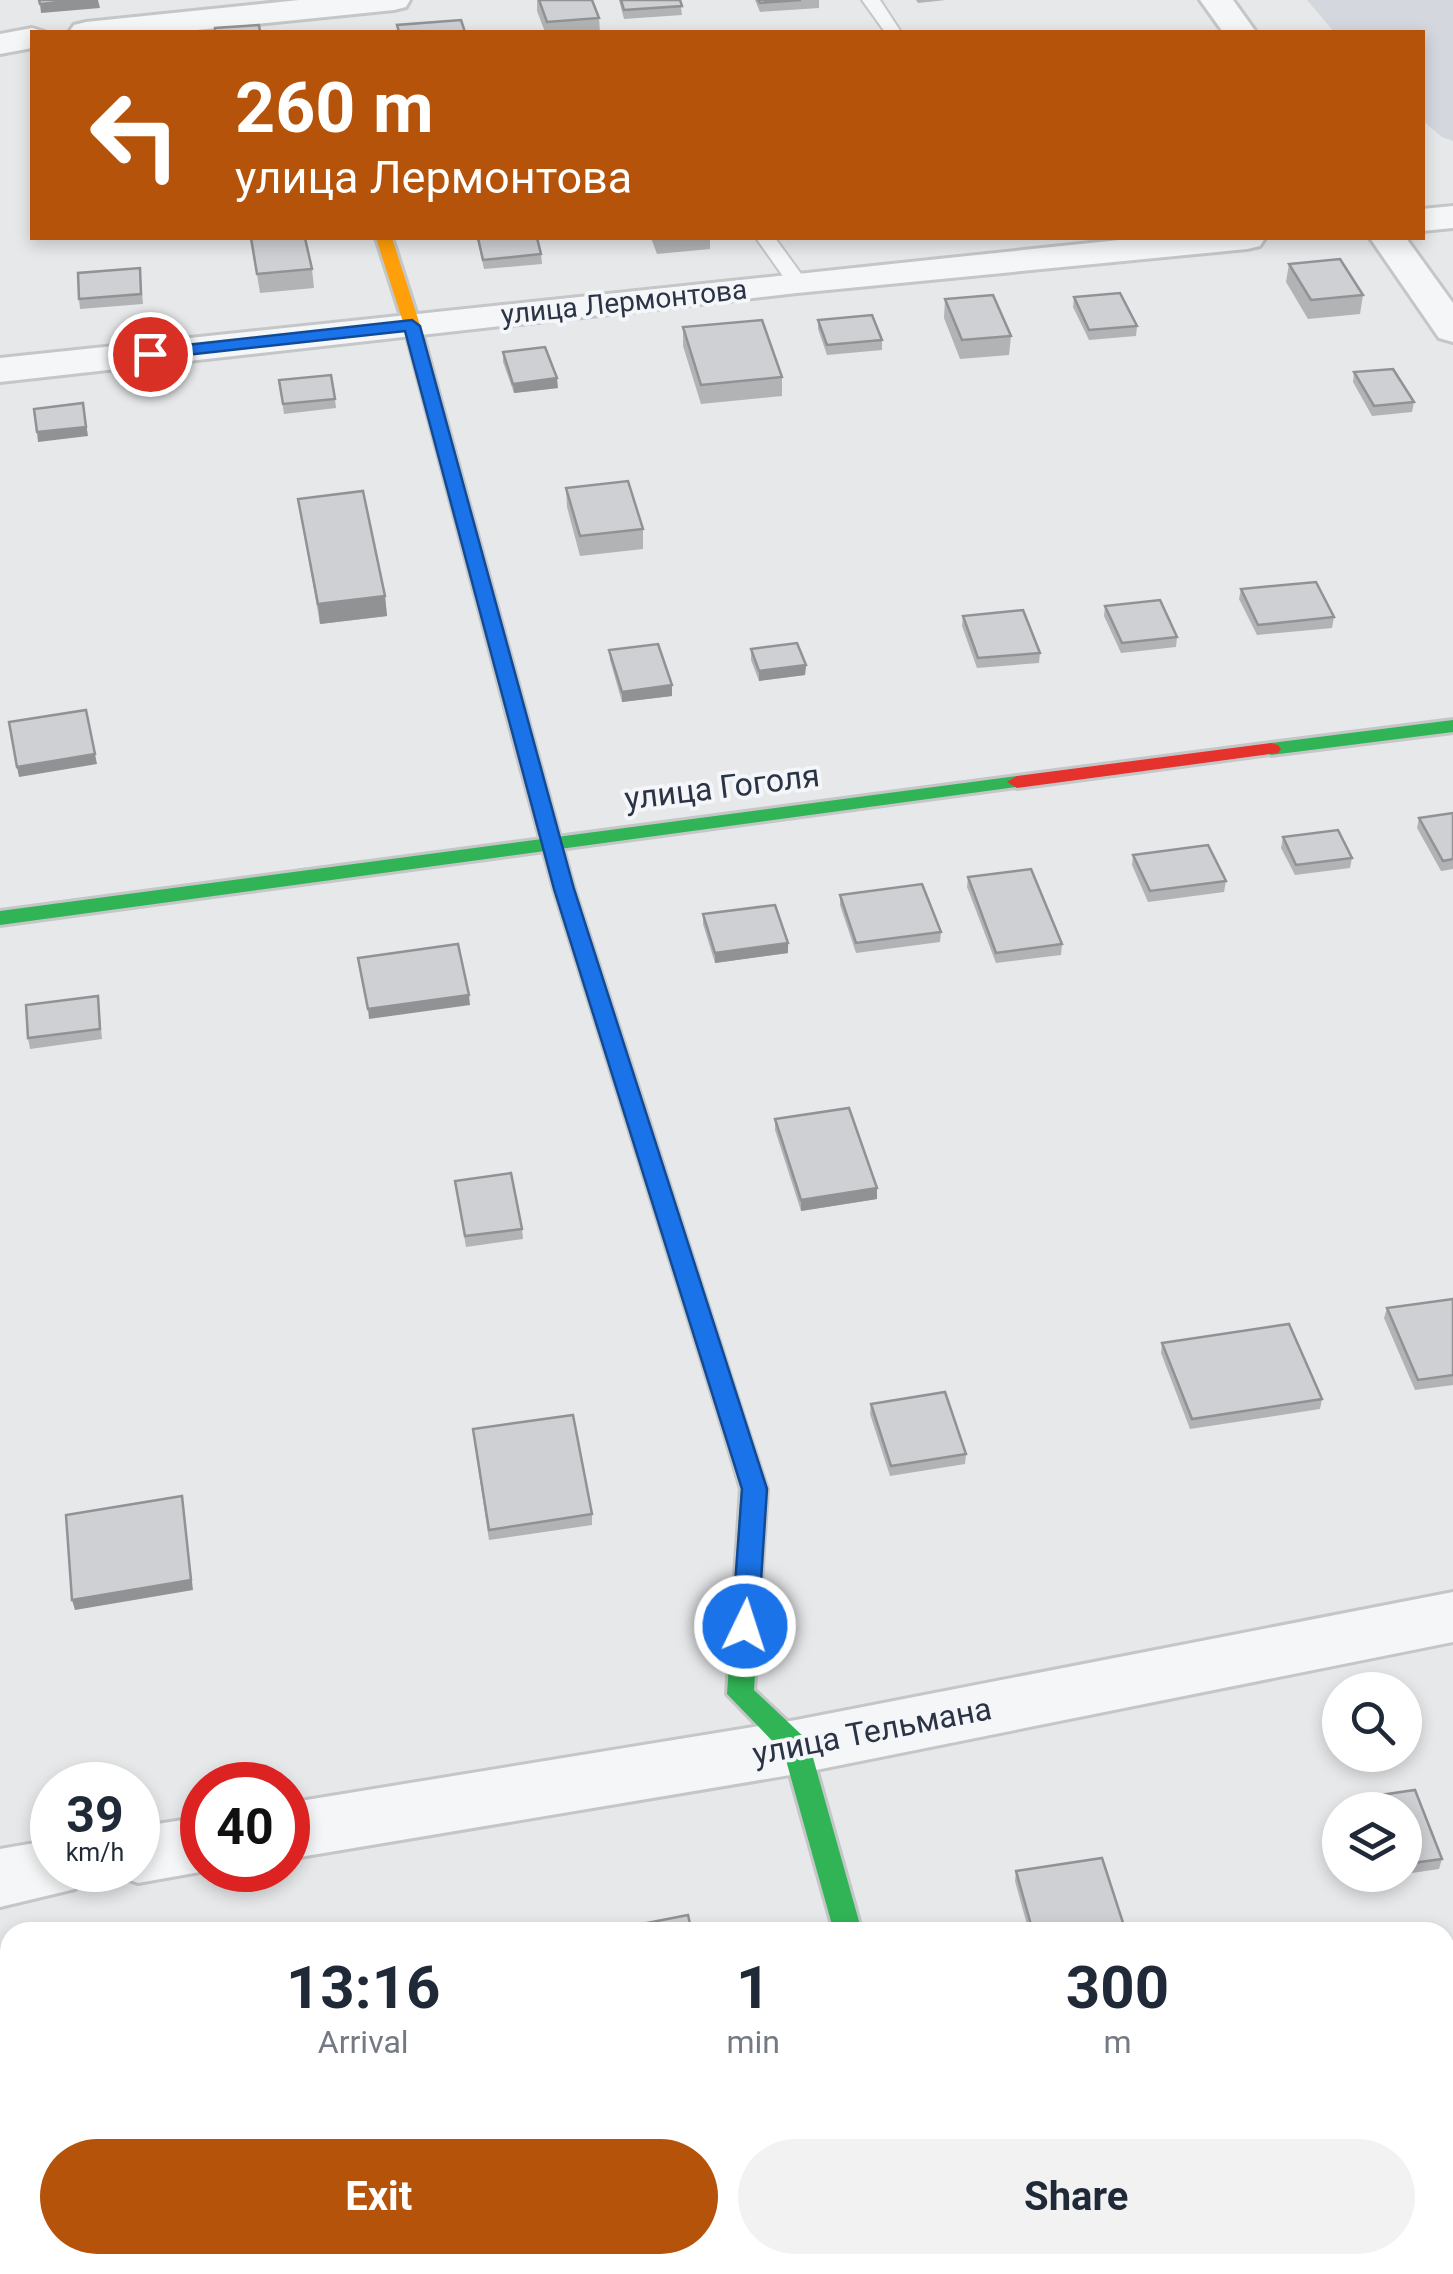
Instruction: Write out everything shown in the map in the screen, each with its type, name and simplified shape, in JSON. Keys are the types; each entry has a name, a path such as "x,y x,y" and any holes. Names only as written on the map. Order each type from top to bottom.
{"street":[{"path":"110,30 304,14 394,0"},
{"path":"1216,0 1238,30"},
{"path":"0,44 30,38"},
{"path":"1425,220 1453,216"},
{"path":"385,240 412,326 552,841 754,1489 740,1694 796,1747 845,1922"},
{"name":"улица Лермонтова","path":"0,370 798,282 1228,240"},
{"path":"1389,240 1453,330"},
{"name":"улица Гоголя","path":"0,918 552,841 1453,726"},
{"name":"улица Тельмана","path":"310,1827 796,1747 1453,1617"},
{"path":"0,1878 30,1873"}],"lane":[{"path":"872,0 892,30"},
{"path":"767,240 798,282"}],"shaded area":[{"path":"1307,0 1453,0 1453,141 1425,123 1425,30 1332,30"}],"building":[{"path":"39,0 83,0 40,4"},
{"path":"539,0 592,0 599,18 547,22"},
{"path":"621,0 680,0 682,6 624,10"},
{"path":"758,0 801,0 760,3"},
{"path":"461,20 464,30 398,30 397,25"},
{"path":"259,25 260,30 215,30"},
{"path":"251,240 305,240 312,269 257,274"},
{"path":"478,240 538,240 541,254 483,260"},
{"path":"1340,259 1363,295 1311,300 1289,264"},
{"path":"140,268 141,294 79,299 78,273"},
{"path":"1120,293 1137,326 1089,330 1074,297"},
{"path":"993,295 1011,336 962,340 945,299"},
{"path":"872,315 882,340 827,345 818,320"},
{"path":"762,320 782,377 701,385 683,327"},
{"path":"545,347 557,378 513,384 503,352"},
{"path":"1393,369 1414,402 1374,406 1354,372"},
{"path":"331,375 335,399 283,404 279,380"},
{"path":"83,403 86,427 37,432 34,409"},
{"path":"628,481 643,529 580,536 566,488"},
{"path":"363,491 385,596 318,604 298,499"},
{"path":"1316,582 1334,617 1258,625 1241,589"},
{"path":"1160,600 1177,637 1122,643 1105,606"},
{"path":"1023,610 1040,653 978,658 963,616"},
{"path":"797,643 806,665 759,671 751,649"},
{"path":"658,644 672,685 622,692 609,650"},
{"path":"86,710 95,754 17,767 9,722"},
{"path":"1453,813 1453,859 1443,861 1419,818"},
{"path":"1338,830 1352,858 1296,865 1283,837"},
{"path":"1208,845 1226,881 1150,891 1133,855"},
{"path":"1031,869 1062,944 996,953 968,877"},
{"path":"922,884 941,932 856,943 840,895"},
{"path":"775,905 788,943 715,953 703,914"},
{"path":"458,944 469,995 368,1009 358,958"},
{"path":"98,996 100,1029 28,1038 26,1005"},
{"path":"849,1108 877,1188 801,1200 775,1119"},
{"path":"511,1173 522,1229 465,1236 455,1181"},
{"path":"1453,1299 1453,1375 1418,1380 1387,1308"},
{"path":"1289,1324 1322,1399 1192,1419 1162,1343"},
{"path":"945,1392 966,1454 891,1466 871,1404"},
{"path":"573,1415 592,1514 489,1530 473,1429"},
{"path":"182,1496 191,1580 72,1600 66,1515"},
{"path":"1422,1808 1442,1859 1422,1862"},
{"path":"1102,1858 1123,1922 1030,1922 1016,1871"},
{"path":"688,1915 690,1922 652,1922"}],"traffic: fast":[{"path":"1271,749 1453,726"},
{"path":"0,918 1017,782"},
{"path":"733,1422 754,1489 740,1694 796,1747 845,1922"}],"traffic: slow":[{"path":"385,240 412,325 531,768"},
{"path":"633,1106 733,1422"}],"traffic: jam":[{"path":"1017,782 1271,749"},
{"path":"531,768 564,889 633,1106"}],"route":[{"path":"150,354 412,326 564,889 754,1489 745,1626"}]}
